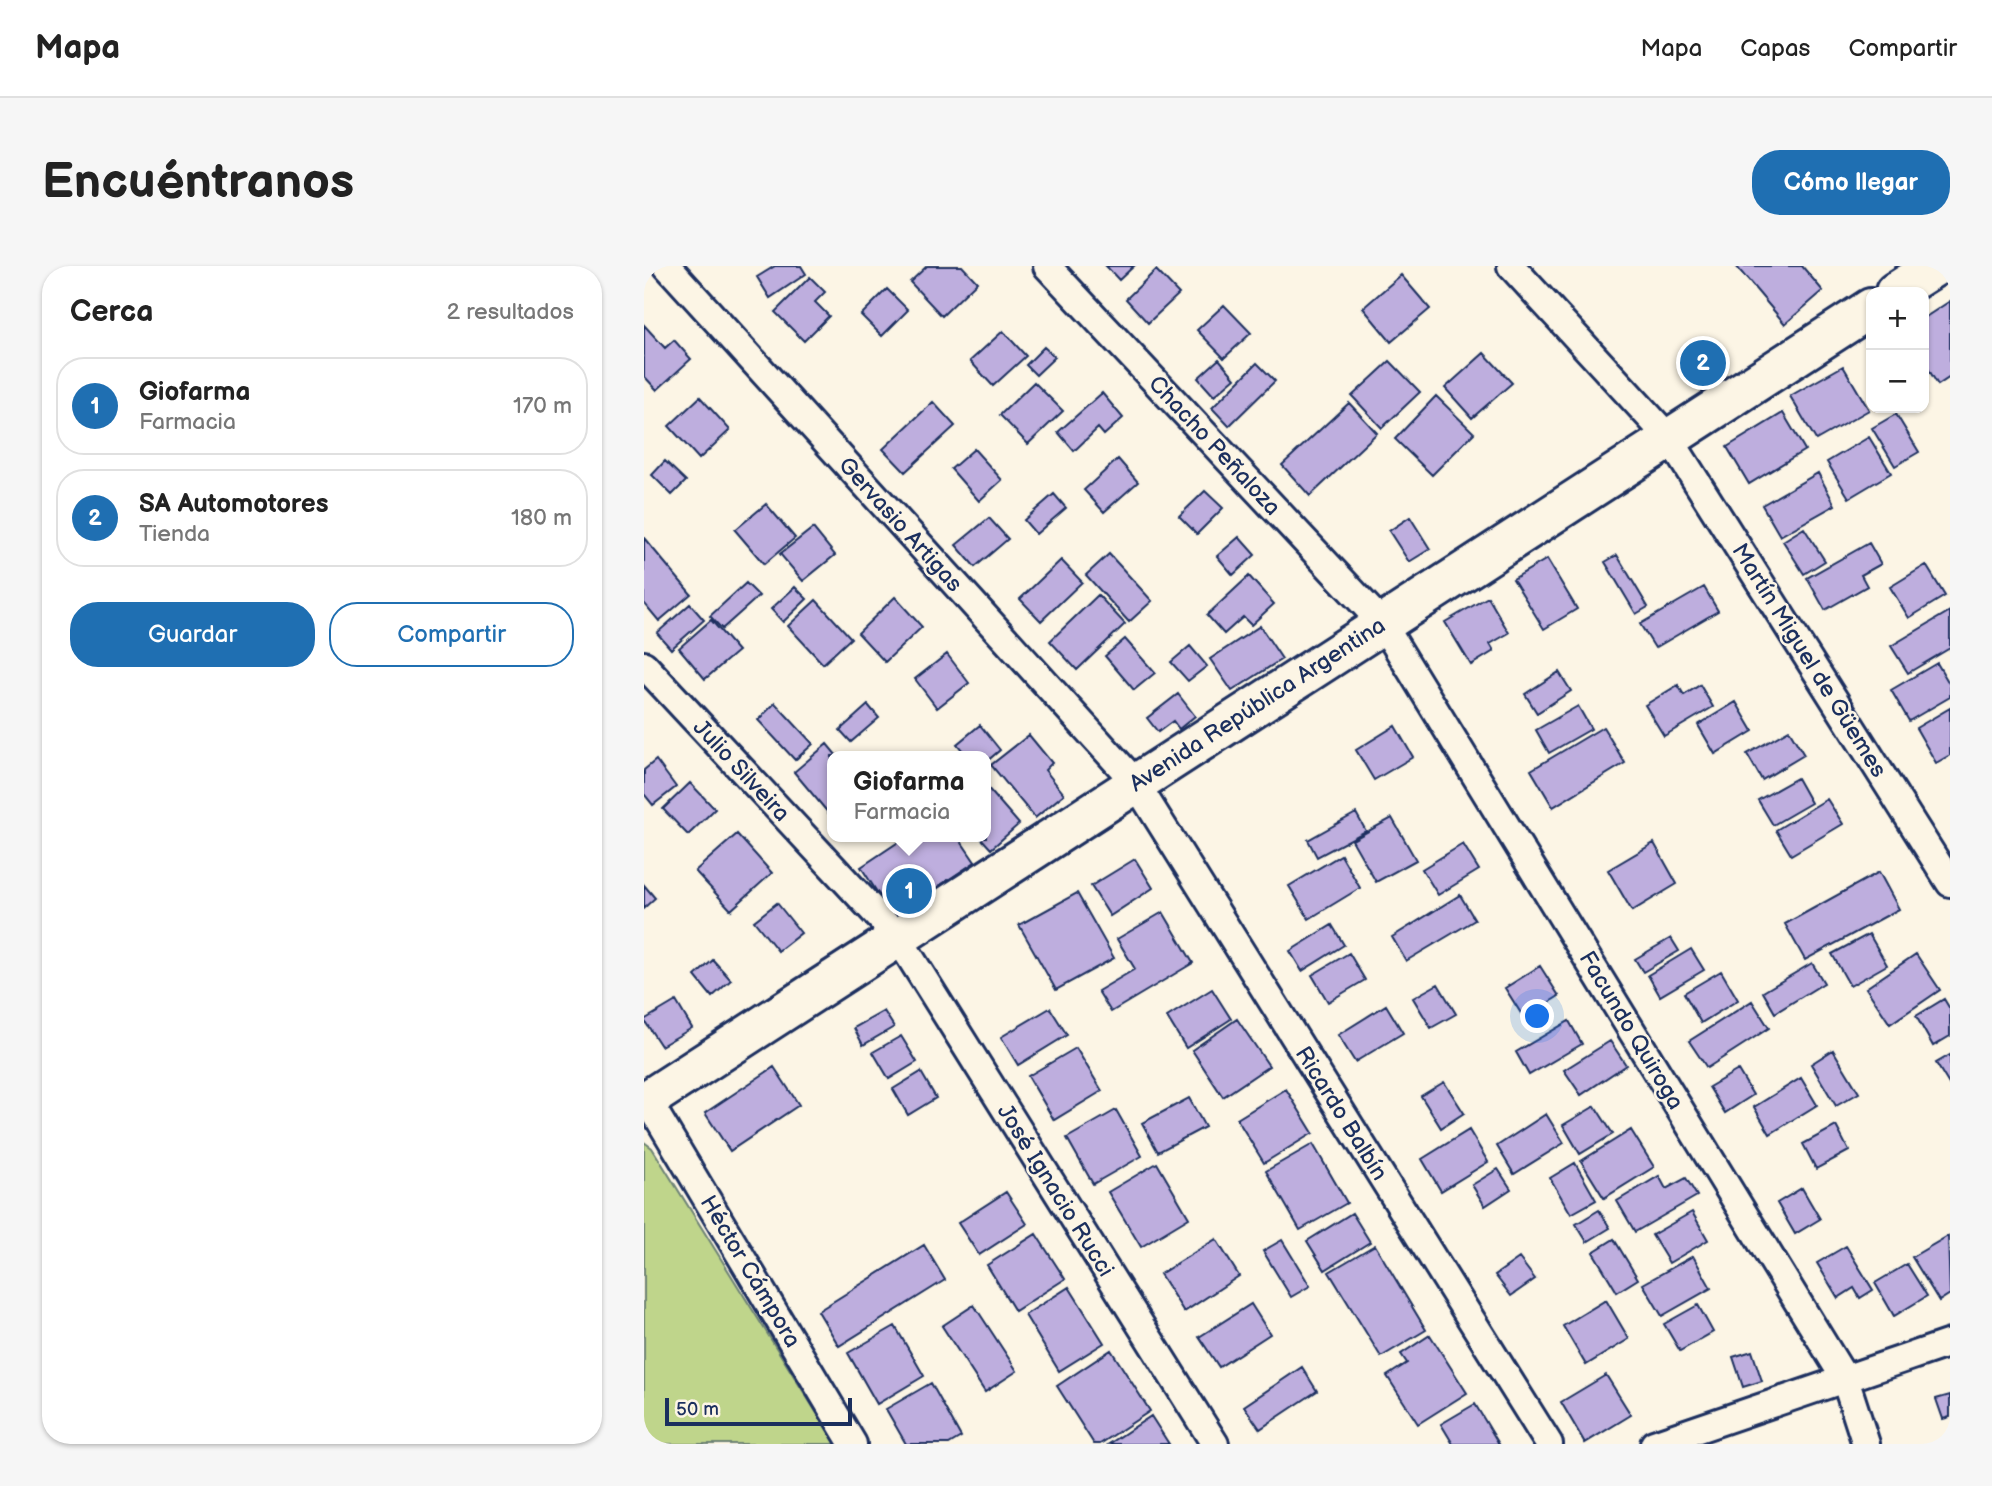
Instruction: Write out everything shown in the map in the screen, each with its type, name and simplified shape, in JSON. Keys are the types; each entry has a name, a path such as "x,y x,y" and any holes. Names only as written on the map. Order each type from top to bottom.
{"main road":[{"path":"1903,287 1936,266"},
{"name":"Avenida República Argentina","path":"646,1098 1866,311"}],"street":[{"name":"Gervasio Artigas","path":"667,266 1135,782"},
{"name":"Chacho Peñaloza","path":"1047,266 1382,623"},
{"name":"Martín Miguel de Güemes","path":"1511,266 1669,438 1950,883"},
{"name":"Facundo Quiroga","path":"1382,623 1845,1379 1866,1444"},
{"name":"Julio Silveira","path":"644,665 897,936"},
{"name":"Ricardo Balbín","path":"1135,782 1549,1444"},
{"name":"José Ignacio Rucci","path":"897,936 1215,1444"},
{"name":"Héctor Cámpora","path":"646,1098 853,1444"},
{"path":"1654,1444 1950,1343"}],"green space":[{"path":"644,1142 652,1148 836,1444 644,1444"}],"building":[{"path":"775,266 801,266 806,274 770,298 757,277"},
{"path":"927,266 962,266 977,282 942,316 910,282"},
{"path":"1106,266 1134,266 1119,280"},
{"path":"1736,266 1802,266 1823,291 1785,324"},
{"path":"1156,270 1179,294 1148,323 1126,299"},
{"path":"1401,275 1430,309 1391,342 1363,308"},
{"path":"810,277 825,292 815,302 829,316 804,341 775,312"},
{"path":"887,289 908,310 882,336 861,315"},
{"path":"1950,301 1950,377 1938,385 1929,370 1929,315"},
{"path":"1224,305 1251,333 1224,358 1197,330"},
{"path":"644,325 665,348 674,340 691,359 657,390 644,376"},
{"path":"1003,331 1026,356 993,386 970,361"},
{"path":"1044,347 1055,357 1036,375 1026,365"},
{"path":"1484,353 1512,383 1472,418 1445,388"},
{"path":"1219,359 1235,378 1214,396 1198,378"},
{"path":"1390,361 1420,392 1382,428 1352,396"},
{"path":"1257,363 1275,381 1229,426 1212,408"},
{"path":"1843,366 1866,405 1866,412 1816,440 1790,396"},
{"path":"1034,382 1063,411 1028,444 1000,415"},
{"path":"1102,393 1123,418 1104,435 1098,428 1074,451 1058,432"},
{"path":"1436,396 1474,433 1432,475 1395,439"},
{"path":"700,397 730,430 699,459 669,426"},
{"path":"933,402 955,426 905,472 883,449"},
{"path":"1349,403 1377,433 1310,496 1282,465"},
{"path":"1783,413 1805,450 1749,484 1727,447"},
{"path":"1896,414 1919,452 1895,466 1872,428"},
{"path":"1869,437 1891,473 1849,498 1827,462"},
{"path":"974,449 1002,480 979,501 951,469"},
{"path":"1118,459 1138,482 1104,512 1084,490"},
{"path":"665,461 686,481 672,495 652,475"},
{"path":"1818,473 1835,505 1780,536 1762,505"},
{"path":"1205,491 1223,508 1197,534 1179,516"},
{"path":"1054,494 1066,508 1036,534 1024,520"},
{"path":"766,504 795,538 764,564 735,530"},
{"path":"1410,517 1430,549 1409,562 1389,531"},
{"path":"989,518 1008,539 975,567 956,545"},
{"path":"813,528 835,555 803,581 780,554"},
{"path":"1804,528 1825,561 1804,574 1783,541"},
{"path":"1239,537 1255,555 1233,575 1217,556"},
{"path":"644,538 691,594 659,621 644,603"},
{"path":"1869,543 1881,564 1861,575 1867,586 1825,610 1807,578"},
{"path":"1109,554 1152,601 1129,622 1086,575"},
{"path":"1617,555 1648,607 1636,614 1605,562"},
{"path":"1547,559 1577,609 1544,629 1513,579"},
{"path":"1061,560 1082,582 1041,621 1020,599"},
{"path":"1926,565 1945,596 1909,618 1890,587"},
{"path":"1249,576 1274,604 1251,625 1243,617 1224,634 1207,615"},
{"path":"746,583 759,596 722,629 710,616"},
{"path":"795,587 807,599 783,622 771,609"},
{"path":"1704,587 1718,611 1655,648 1640,624"},
{"path":"1098,595 1125,624 1077,670 1050,641"},
{"path":"895,597 922,627 885,662 858,633"},
{"path":"1488,597 1509,633 1490,644 1494,651 1471,665 1445,622"},
{"path":"816,600 851,638 823,664 788,626"},
{"path":"690,604 704,620 671,649 657,633"},
{"path":"1950,611 1950,648 1908,673 1891,646"},
{"path":"711,620 738,651 705,679 679,648"},
{"path":"1260,626 1282,659 1232,691 1210,659"},
{"path":"1125,639 1155,673 1134,690 1105,656"},
{"path":"1190,646 1207,666 1188,681 1171,662"},
{"path":"947,654 969,683 937,708 915,679"},
{"path":"1937,663 1950,685 1950,697 1909,721 1891,690"},
{"path":"1559,672 1571,691 1537,713 1525,694"},
{"path":"1678,685 1684,695 1700,685 1713,707 1664,736 1645,705"},
{"path":"1178,694 1195,716 1179,729 1173,721 1158,732 1147,718"},
{"path":"1736,702 1753,731 1715,754 1698,725"},
{"path":"775,703 813,744 795,760 758,720"},
{"path":"868,705 879,718 851,742 840,730"},
{"path":"1578,706 1591,729 1549,753 1536,730"},
{"path":"1950,708 1950,755 1936,763 1916,728"},
{"path":"980,725 1000,750 991,758 991,751 963,751 957,744"},
{"path":"1395,726 1413,757 1374,780 1356,750"},
{"path":"1603,727 1625,763 1553,807 1531,770"},
{"path":"1789,730 1804,755 1762,780 1747,754"},
{"path":"1029,735 1052,763 1045,770 1064,794 1035,818 991,765"},
{"path":"827,744 833,751 827,751 827,811 794,772"},
{"path":"656,760 676,787 653,805 644,794 644,770"},
{"path":"1797,778 1811,803 1773,825 1758,800"},
{"path":"690,783 715,809 688,835 663,809"},
{"path":"991,792 1019,824 991,849 985,842 991,842"},
{"path":"1827,799 1843,824 1791,855 1776,830"},
{"path":"1356,813 1366,831 1317,857 1308,840"},
{"path":"1392,818 1416,860 1376,882 1352,840"},
{"path":"737,834 772,873 731,910 695,871"},
{"path":"898,842 961,842 975,862 893,917 861,867"},
{"path":"1654,843 1677,884 1632,911 1608,870"},
{"path":"1463,844 1479,870 1438,895 1422,869"},
{"path":"1341,855 1360,888 1309,919 1289,886"},
{"path":"1135,859 1153,888 1110,916 1091,886"},
{"path":"1879,872 1899,909 1805,960 1785,924"},
{"path":"644,885 655,898 644,908"},
{"path":"1077,893 1114,958 1056,990 1019,925"},
{"path":"1460,895 1475,920 1406,961 1392,937"},
{"path":"777,903 801,933 778,951 754,921"},
{"path":"1163,912 1193,963 1111,1012 1098,991 1135,969 1117,939"},
{"path":"1332,925 1344,945 1302,971 1290,951"},
{"path":"1869,934 1887,965 1850,986 1832,954"},
{"path":"1671,938 1679,951 1643,972 1635,959"},
{"path":"1691,949 1704,970 1660,996 1648,975"},
{"path":"1349,953 1365,980 1328,1002 1312,975"},
{"path":"1916,954 1940,990 1890,1024 1866,988"},
{"path":"713,960 731,980 712,997 695,976"},
{"path":"1812,963 1824,983 1775,1013 1763,992"},
{"path":"1540,966 1559,996 1524,1018 1505,988"},
{"path":"1721,971 1738,1000 1701,1023 1684,993"},
{"path":"1438,984 1456,1014 1431,1028 1413,998"},
{"path":"1212,989 1231,1019 1186,1048 1167,1017"},
{"path":"1944,999 1950,1009 1950,1036 1933,1046 1916,1016"},
{"path":"676,1001 692,1028 661,1046 644,1020"},
{"path":"1752,1001 1769,1028 1707,1068 1689,1041"},
{"path":"1386,1005 1403,1033 1355,1062 1338,1035"},
{"path":"1050,1008 1067,1035 1018,1065 1001,1037"},
{"path":"884,1011 894,1027 863,1045 854,1028"},
{"path":"1237,1019 1269,1066 1223,1097 1192,1050"},
{"path":"1569,1021 1582,1044 1529,1075 1516,1052"},
{"path":"901,1036 917,1062 889,1079 873,1052"},
{"path":"1610,1041 1626,1065 1581,1095 1564,1070"},
{"path":"1076,1048 1102,1091 1054,1120 1028,1076"},
{"path":"1833,1050 1859,1093 1836,1106 1811,1064"},
{"path":"1950,1055 1950,1086 1936,1063"},
{"path":"774,1067 799,1105 730,1151 705,1113"},
{"path":"1738,1070 1753,1095 1725,1113 1709,1087"},
{"path":"921,1072 936,1098 908,1115 893,1089"},
{"path":"1801,1078 1817,1105 1770,1134 1754,1107"},
{"path":"1444,1082 1464,1113 1441,1128 1421,1096"},
{"path":"1286,1089 1313,1133 1264,1163 1237,1119"},
{"path":"1189,1098 1205,1127 1158,1152 1142,1123"},
{"path":"1595,1106 1613,1134 1580,1154 1563,1125"},
{"path":"1116,1110 1142,1156 1093,1184 1067,1138"},
{"path":"1546,1114 1564,1143 1514,1174 1497,1146"},
{"path":"1836,1126 1849,1151 1816,1169 1803,1144"},
{"path":"1469,1130 1488,1162 1441,1191 1422,1159"},
{"path":"1631,1130 1654,1167 1604,1198 1581,1161"},
{"path":"1313,1144 1347,1203 1300,1230 1266,1171"},
{"path":"1157,1163 1189,1218 1141,1247 1108,1192"},
{"path":"1575,1163 1596,1200 1571,1214 1550,1178"},
{"path":"1498,1169 1511,1189 1485,1206 1472,1185"},
{"path":"1659,1176 1666,1189 1686,1178 1697,1196 1635,1232 1617,1201"},
{"path":"1802,1188 1820,1219 1795,1234 1777,1203"},
{"path":"1006,1192 1027,1224 979,1255 958,1223"},
{"path":"1599,1210 1610,1228 1587,1242 1576,1224"},
{"path":"1692,1212 1708,1240 1669,1263 1652,1235"},
{"path":"1352,1213 1370,1242 1325,1270 1307,1241"},
{"path":"1036,1234 1065,1279 1015,1311 987,1265"},
{"path":"1948,1236 1950,1294 1939,1301 1912,1257"},
{"path":"1216,1239 1239,1276 1184,1312 1160,1274"},
{"path":"1614,1239 1638,1279 1617,1292 1593,1252"},
{"path":"1282,1240 1310,1286 1291,1297 1263,1251"},
{"path":"924,1245 945,1280 839,1346 818,1311"},
{"path":"1375,1245 1426,1330 1381,1357 1329,1272"},
{"path":"1846,1246 1873,1290 1860,1298 1854,1288 1838,1298 1817,1263"},
{"path":"1693,1256 1711,1288 1662,1316 1643,1284"},
{"path":"1519,1258 1535,1279 1511,1296 1495,1275"},
{"path":"1907,1264 1927,1296 1894,1316 1875,1283"},
{"path":"1069,1287 1104,1343 1059,1371 1025,1315"},
{"path":"1606,1300 1629,1339 1586,1365 1563,1326"},
{"path":"1251,1304 1270,1334 1219,1367 1199,1337"},
{"path":"974,1305 1017,1371 985,1392 942,1326"},
{"path":"1698,1305 1713,1332 1680,1351 1664,1324"},
{"path":"895,1326 924,1376 877,1404 848,1353"},
{"path":"1430,1335 1467,1393 1418,1424 1387,1376 1407,1363 1401,1354"},
{"path":"1111,1350 1150,1411 1100,1444 1094,1444 1057,1386"},
{"path":"1752,1351 1762,1381 1743,1387 1733,1357"},
{"path":"1302,1367 1317,1391 1260,1429 1244,1406"},
{"path":"1606,1375 1631,1415 1585,1443 1561,1402"},
{"path":"931,1383 961,1437 949,1444 906,1444 886,1409"},
{"path":"1950,1395 1950,1417 1943,1419 1936,1399"},
{"path":"1475,1404 1499,1444 1453,1444 1441,1424"},
{"path":"1151,1416 1169,1444 1109,1444"}],"place":[{"name":"SA Automotores","path":"1703,363"},
{"name":"Giofarma","path":"909,891"}]}
